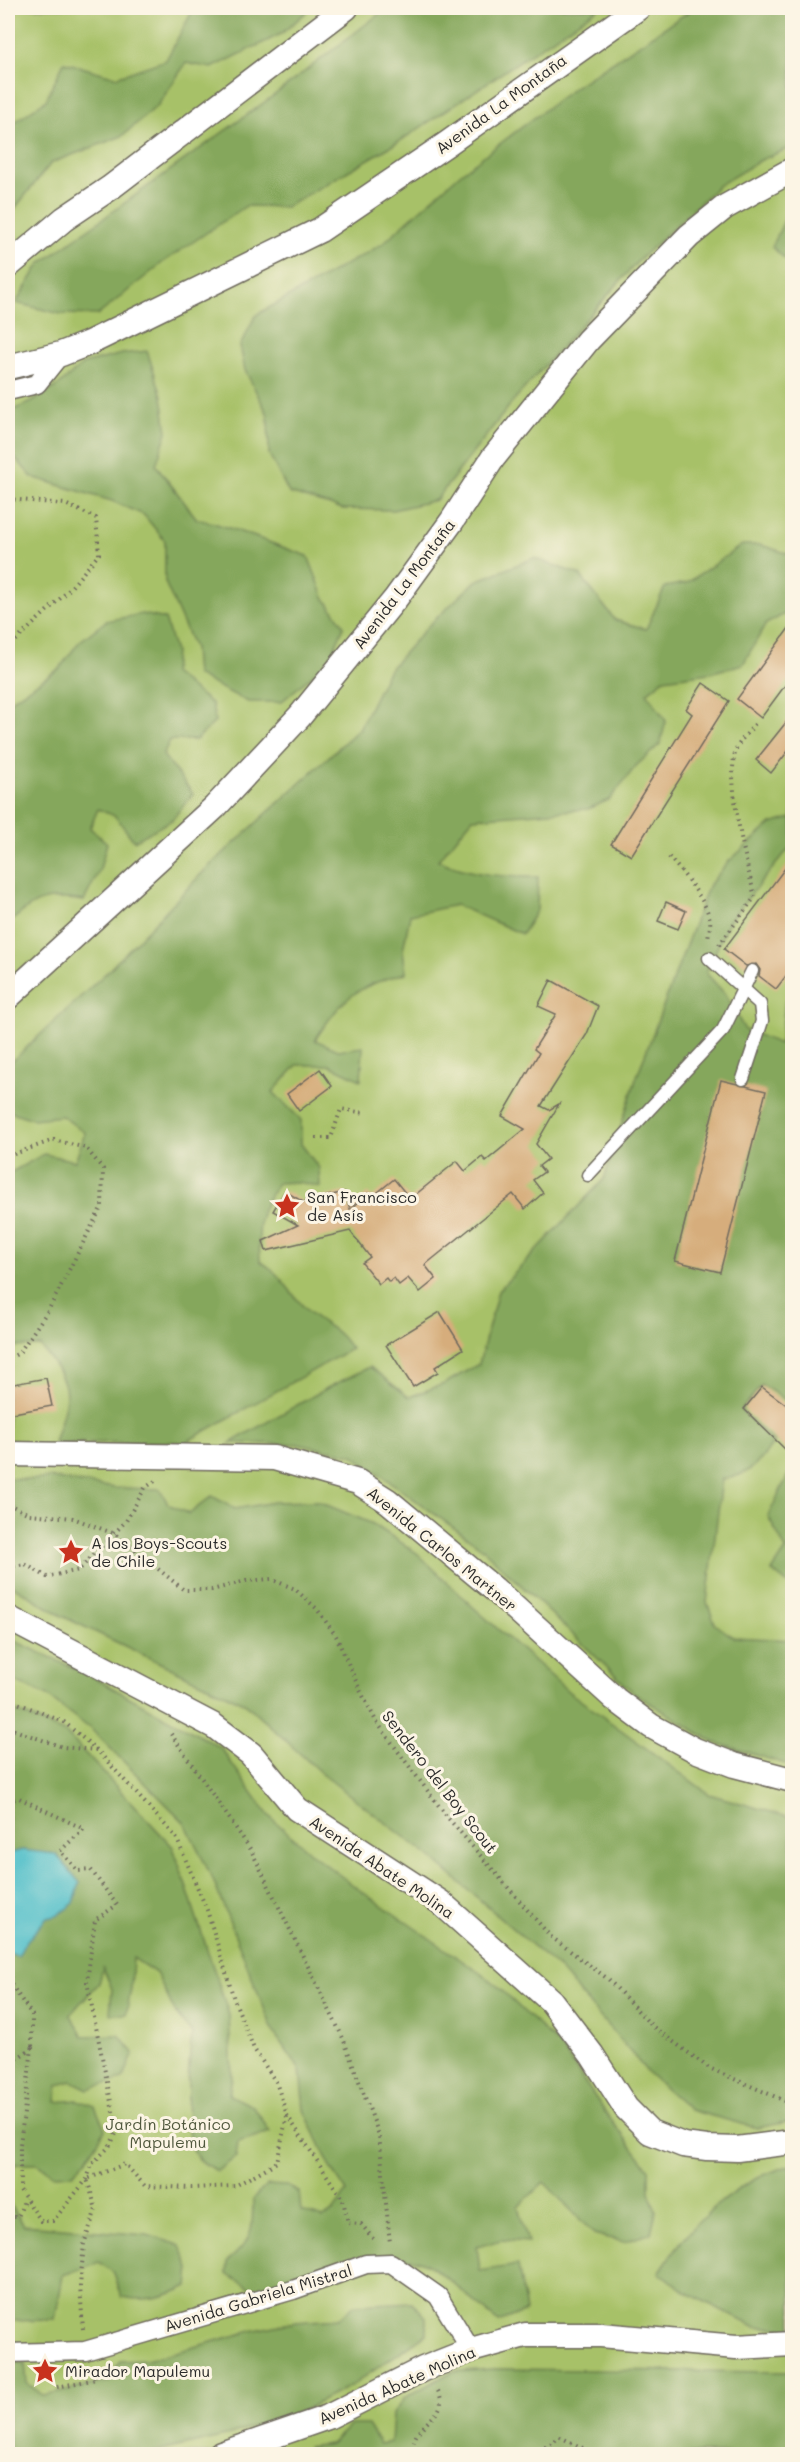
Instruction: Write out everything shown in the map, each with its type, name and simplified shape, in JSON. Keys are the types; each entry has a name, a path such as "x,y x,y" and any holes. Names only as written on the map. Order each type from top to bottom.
{"street":[{"path":"8,266 64,219 110,188 346,8"},
{"name":"Avenida La Montaña","path":"8,367 61,354 89,343 320,230 448,143 638,8"},
{"name":"Avenida La Montaña","path":"8,997 215,807 300,716 396,598 452,521 492,458 588,340 689,236 725,207 792,170"},
{"path":"8,392 37,384 61,354"},
{"name":"Avenida Carlos Martner","path":"8,1455 274,1458 358,1482 388,1502 494,1589 615,1699 651,1726 695,1750 734,1765 792,1780"},
{"name":"Avenida Abate Molina","path":"8,1618 214,1726 251,1754 297,1809 440,1902 551,2001 592,2055 626,2108 650,2132 683,2145 707,2148 737,2149 792,2142"},
{"path":"391,2263 438,2296 471,2349"},
{"name":"Avenida Gabriela Mistral","path":"8,2353 86,2351 293,2290 366,2264 391,2263"},
{"name":"Avenida Abate Molina","path":"221,2454 328,2417 423,2369 471,2349 525,2335 601,2335 736,2347 792,2344"}],"lane":[{"path":"709,957 760,1004 762,1021 743,1078"},
{"path":"588,1175 723,1030 752,971"}],"path":[{"path":"8,499 65,504 96,518 99,554 67,592 8,648"},
{"path":"709,957 755,897 738,824 734,780 736,750 755,724"},
{"path":"669,857 684,875 710,920 707,947 709,957"},
{"path":"316,1138 330,1138 342,1109 365,1113"},
{"path":"8,1156 54,1140 86,1148 103,1169 102,1206 49,1309 19,1353 8,1359"},
{"path":"8,1567 25,1564 47,1578 79,1570 115,1534 126,1521 146,1488 158,1478"},
{"name":"Sendero del Boy Scout","path":"8,1504 29,1514 74,1518 115,1534 184,1590 212,1590 246,1581 271,1579 296,1589 316,1609 336,1636 360,1690 397,1750 448,1818 549,1936 608,1979 652,2026 709,2068 792,2104"},
{"path":"8,1699 64,1722 97,1750 176,1837 207,1910 234,2000 254,2049 276,2082 287,2115 343,2200 348,2223 361,2224 375,2240 366,2264"},
{"path":"8,1732 14,1730 62,1747 97,1750"},
{"path":"168,1730 251,1850 342,2038 379,2135 391,2263"},
{"path":"8,1801 19,1798 84,1829 60,1851 78,1871 91,1870 117,1905 95,1920 87,1982 117,2132 109,2147 92,2164 87,2179 53,2221 41,2221 20,2190 20,2145 32,2048 32,2015 8,1980"},
{"path":"8,2062 32,2048"},
{"path":"87,2179 125,2164 145,2186 191,2188 235,2186 277,2162 287,2115"},
{"path":"57,2386 96,2379 86,2351 80,2286 84,2244 96,2209 87,2179"},
{"path":"8,2217 18,2217 25,2198"},
{"path":"411,2454 415,2436 439,2412 441,2396 423,2369"},
{"path":"536,2454 560,2437 595,2454"}],"green space":[{"name":"Jardín Botánico Mapulemu","path":"8,8 792,8 792,2454 8,2454"},
{"path":"194,8 311,8 281,34 212,68 186,63 158,105 122,136 51,163 8,217 8,127 46,100 64,62 116,77 166,60"},
{"path":"387,8 599,8 400,141 286,207 246,206 162,263 98,315 61,314 16,303 40,264 273,96"},
{"path":"694,8 792,8 792,147 761,160 719,185 640,259 514,400 436,500 393,510 343,509 289,493 269,454 268,415 245,370 240,346 256,315 381,245 460,174 576,86"},
{"path":"792,210 792,265 772,247 788,212"},
{"path":"147,351 162,396 167,432 156,465 197,519 239,531 308,556 324,597 344,626 329,661 281,702 248,702 196,675 194,648 165,582 165,541 144,515 112,501 32,477 8,450 8,412 32,402 59,385 83,364 122,354"},
{"path":"742,545 761,545 792,555 792,610 766,624 743,664 709,673 664,679 647,693 666,721 660,744 636,766 609,800 588,809 473,818 438,860 462,869 486,874 538,877 537,910 522,934 456,905 410,915 403,950 406,973 375,983 352,995 334,1013 315,1040 338,1050 363,1047 361,1080 329,1065 297,1065 273,1092 301,1120 301,1144 319,1168 320,1187 298,1182 278,1183 266,1203 260,1220 260,1261 274,1272 309,1312 336,1331 351,1349 186,1442 54,1443 65,1401 64,1383 40,1346 8,1347 8,1174 44,1154 75,1161 85,1133 62,1116 33,1119 8,1111 8,1065 108,971 207,868 359,729 388,671 428,626 476,581 534,558 580,575 615,620 646,629 665,587 687,583"},
{"path":"142,614 165,619 175,652 173,673 212,704 215,722 196,740 170,740 163,755 193,794 172,820 134,841 115,816 98,809 90,828 107,843 100,869 84,901 50,899 42,901 8,924 8,702 59,669 79,642 106,621"},
{"path":"792,818 792,845 729,921 706,973 725,994 745,1030 780,1044 785,1001 792,990 792,1398 789,1402 762,1385 741,1410 774,1442 752,1468 731,1478 722,1479 707,1602 715,1624 733,1637 792,1640 792,1766 713,1742 634,1693 483,1549 353,1455 297,1444 230,1443 329,1387 370,1367 409,1397 444,1384 479,1364 498,1291 604,1179 637,1076 708,887 728,862 771,824"},
{"path":"792,1467 792,1587 772,1571 786,1550 768,1516"},
{"path":"8,1478 31,1480 50,1478 115,1488 160,1489 168,1504 189,1514 212,1496 235,1509 274,1502 317,1501 373,1524 417,1553 472,1606 569,1692 709,1794 792,1818 792,2121 757,2128 690,2110 649,2074 559,1969 433,1859 321,1773 246,1704 62,1616 8,1583"},
{"path":"8,1638 87,1674 220,1747 269,1816 313,1855 493,1982 560,2046 608,2116 649,2169 649,2192 656,2211 651,2233 624,2242 594,2234 544,2182 518,2207 528,2242 501,2240 477,2247 480,2271 518,2265 526,2311 499,2322 434,2269 424,2263 409,2259 367,2262 260,2293 227,2274 228,2261 243,2246 250,2234 253,2199 267,2185 287,2186 299,2192 301,2211 323,2218 332,2212 347,2192 330,2166 304,2110 300,2070 274,2033 213,1880 185,1823 92,1730 44,1694 8,1679"},
{"path":"8,1708 66,1733 173,1847 229,2015 232,2077 229,2095 253,2106 270,2132 238,2142 236,2157 217,2171 198,2158 191,2146 189,2136 188,2091 192,2034 176,2014 156,1973 133,1958 131,1989 126,2014 110,2014 112,1989 103,1968 99,1983 70,2014 83,2036 119,2035 134,2053 123,2079 88,2089 72,2081 58,2085 56,2102 78,2100 95,2106 105,2130 89,2156 73,2174 54,2175 37,2164 15,2164 8,2188"},
{"path":"792,2165 792,2328 754,2327 688,2293 659,2273 685,2238 716,2206 752,2181"},
{"path":"8,2201 24,2225 147,2235 180,2245 190,2269 188,2286 156,2298 122,2297 114,2273 99,2262 63,2275 55,2320 8,2321"},
{"path":"412,2302 426,2317 426,2334 354,2384 304,2410 230,2435 147,2454 8,2454 8,2363 25,2363 27,2383 44,2396 109,2381 120,2361 147,2360 255,2330 295,2322 338,2319 355,2305"},
{"path":"493,2369 792,2372 792,2454 310,2454 308,2447 330,2444 351,2425 368,2425 380,2444 391,2442 393,2414 404,2398 451,2372"}],"water":[{"path":"22,1850 56,1854 80,1883 74,1903 57,1916 47,1918 25,1943 18,1956 8,1953 8,1854"}],"building":[{"path":"792,624 792,676 761,718 737,699"},
{"path":"703,683 729,701 631,856 611,844 692,714 686,709"},
{"path":"792,715 792,746 771,773 756,760"},
{"path":"792,859 792,968 776,989 759,976 760,970 756,964 746,966 724,949"},
{"path":"666,902 686,911 678,929 658,921"},
{"path":"551,980 598,1006 587,1034 541,1106 549,1110 559,1104 536,1144 548,1159 539,1166 544,1172 533,1180 543,1193 525,1209 513,1194 425,1265 436,1279 420,1292 408,1278 399,1285 394,1278 389,1282 386,1278 379,1284 362,1263 370,1257 350,1231 266,1251 263,1241 298,1225 273,1211 285,1191 303,1202 345,1192 350,1209 368,1193 372,1197 394,1179 410,1199 457,1161 465,1171 482,1157 486,1161 525,1129 502,1116 539,1053 534,1049 556,1014 538,1006"},
{"path":"320,1069 332,1086 299,1111 287,1094"},
{"path":"721,1080 766,1091 720,1272 675,1261"},
{"path":"440,1312 463,1349 435,1367 438,1372 413,1387 386,1345"},
{"path":"46,1378 52,1406 8,1414 8,1385"},
{"path":"762,1387 792,1409 792,1456 744,1409"}],"place":[{"name":"San Francisco de Asís","path":"287,1206"},
{"name":"A los Boys-Scouts de Chile","path":"71,1552"},
{"name":"Mirador Mapulemu","path":"45,2371"}]}
